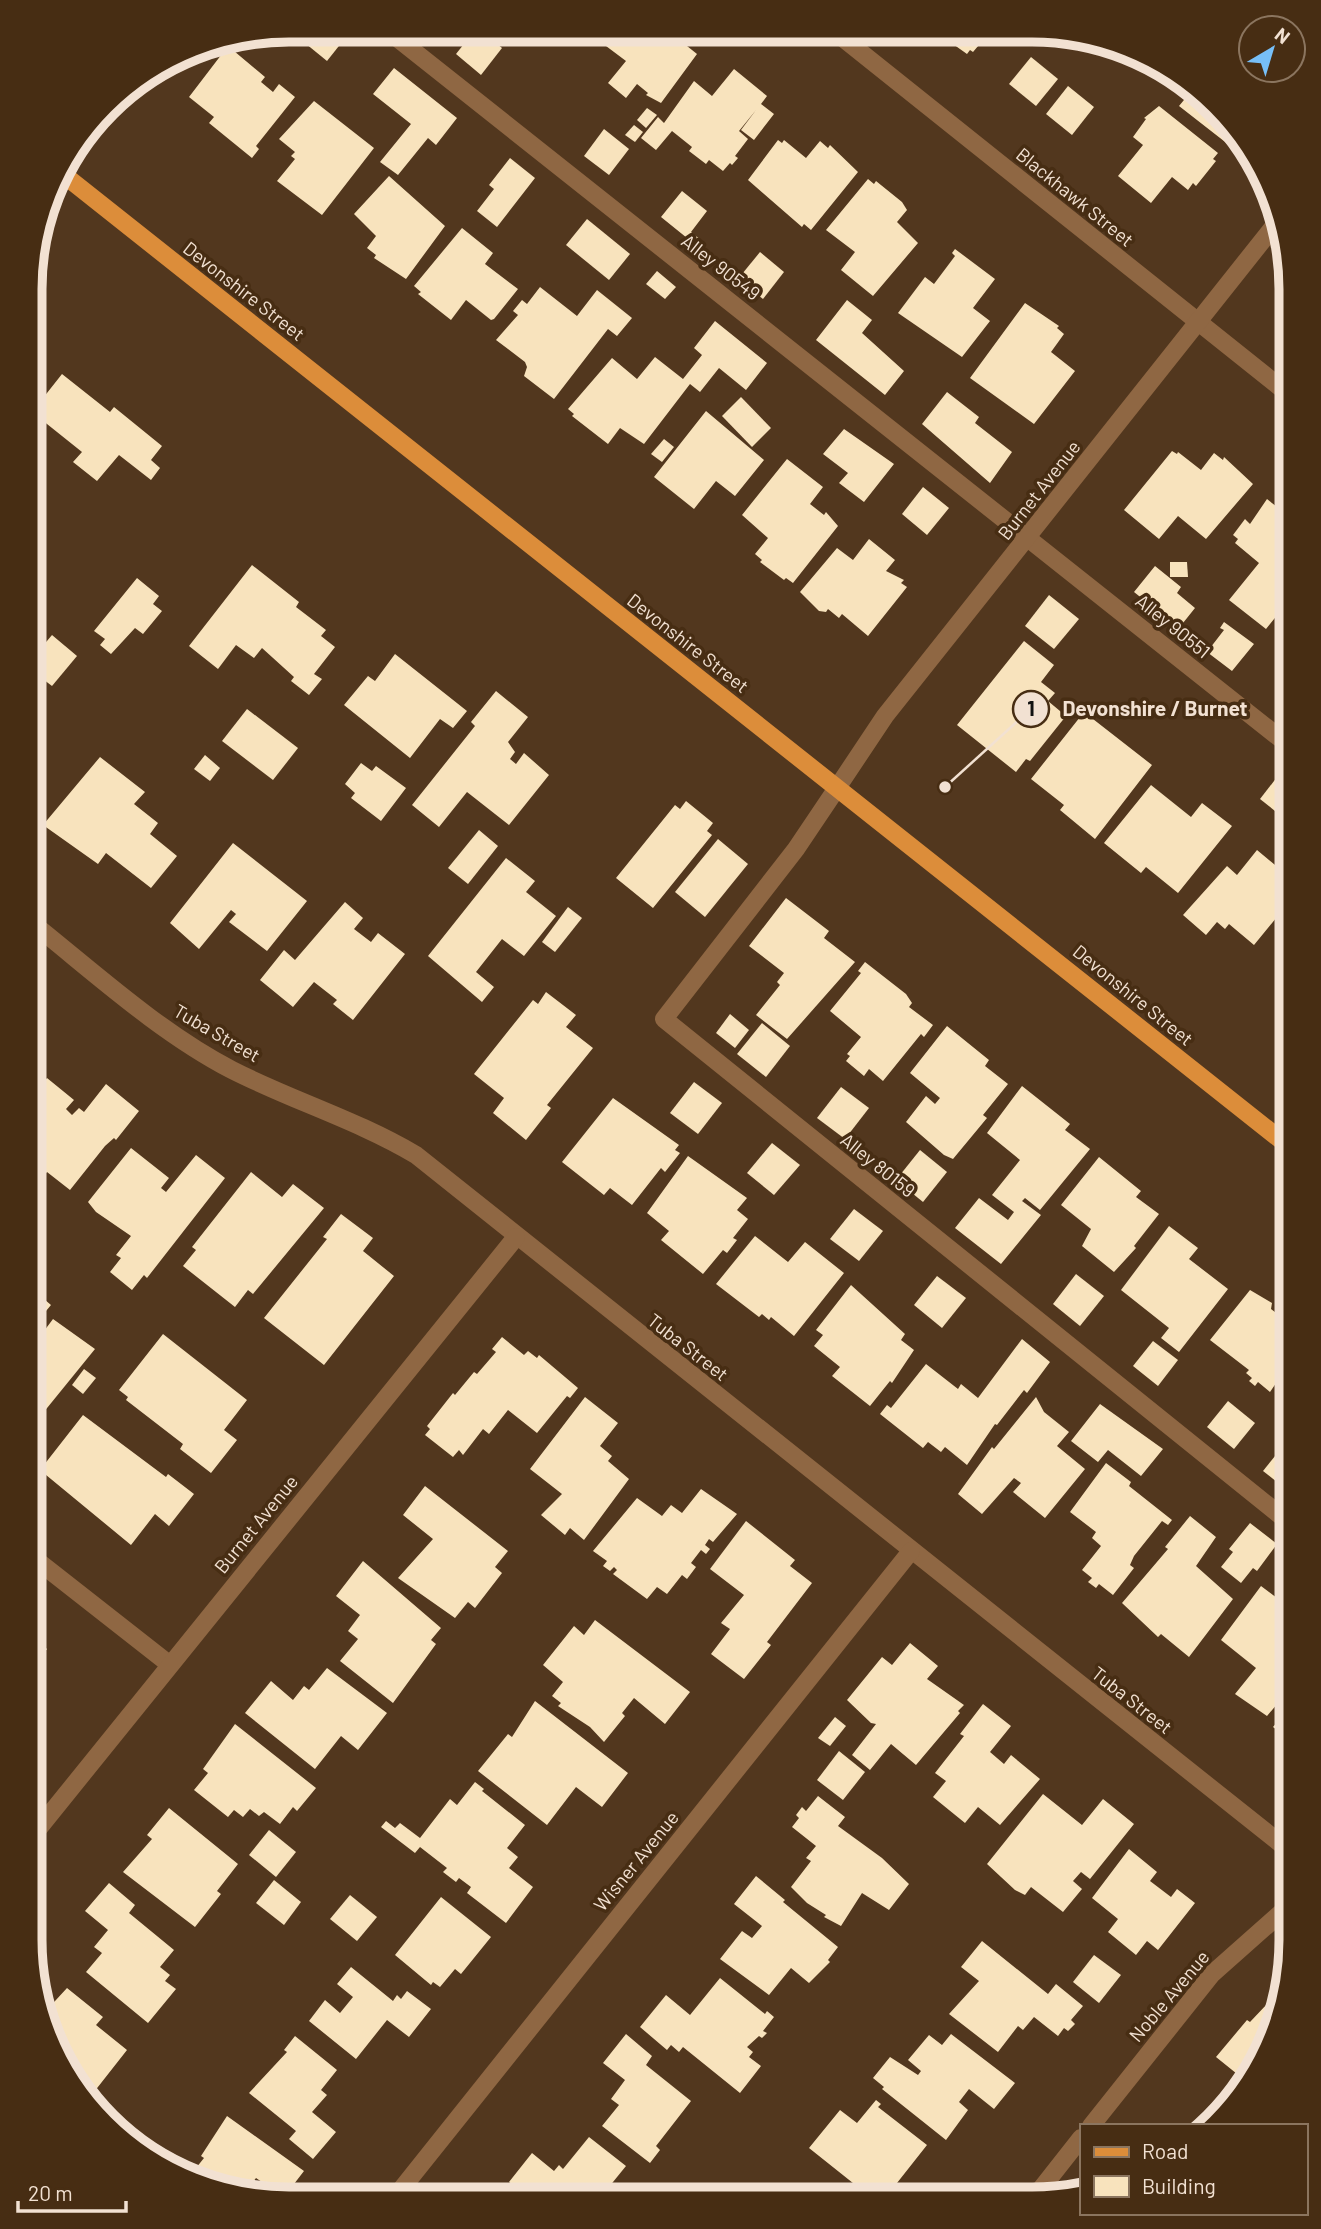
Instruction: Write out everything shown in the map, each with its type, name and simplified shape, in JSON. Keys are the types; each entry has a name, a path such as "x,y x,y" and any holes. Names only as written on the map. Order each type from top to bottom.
{"main road":[{"name":"Devonshire Street","path":"69,179 1278,1138"}],"street":[{"name":"Blackhawk Street","path":"848,42 1279,386"},
{"name":"Alley 90549","path":"403,43 1029,538"},
{"name":"Burnet Avenue","path":"837,788 885,716 1272,229"},
{"name":"Alley 90551","path":"1029,538 1279,737"},
{"name":"Alley 80159","path":"837,788 796,849 664,1019 1278,1514"},
{"name":"Tuba Street","path":"42,931 163,1027 232,1070 375,1131 406,1149 1278,1842"},
{"name":"Burnet Avenue","path":"42,1824 516,1237"},
{"name":"Wisner Avenue","path":"403,2187 911,1551"},
{"path":"42,1564 169,1664"},
{"name":"Noble Avenue","path":"1093,2124 1212,1974 1278,1915"},
{"path":"1043,2186 1080,2139"}],"building":[{"path":"688,42 687,46 697,54 661,103 646,95 648,93 637,84 626,98 608,83 626,61 606,46 609,43"},
{"path":"950,42 981,42 973,52 970,50 967,54"},
{"path":"305,43 341,43 327,61"},
{"path":"465,43 496,43 502,48 481,75 456,54"},
{"path":"231,49 265,77 261,82 273,92 279,84 295,97 256,146 259,149 252,158 209,123 214,117 189,97 225,50"},
{"path":"1031,57 1058,79 1036,106 1009,84"},
{"path":"394,68 457,118 436,145 428,138 398,175 380,162 411,124 373,94"},
{"path":"734,69 767,96 761,104 774,114 754,140 741,130 756,110 739,131 748,139 735,156 738,158 732,165 730,163 723,171 709,160 706,164 689,151 692,147 672,131 656,150 641,138 658,117 664,123 694,81 712,96"},
{"path":"1068,86 1094,107 1072,135 1046,114"},
{"path":"1187,97 1195,103 1218,126 1231,143 1229,145 1179,106"},
{"path":"314,101 374,148 322,215 277,181 295,159 291,156 295,152 279,139"},
{"path":"1159,106 1218,153 1213,159 1216,161 1196,186 1193,183 1188,190 1172,177 1151,203 1118,176 1143,145 1133,137 1146,119 1144,118"},
{"path":"647,108 657,115 646,128 637,120"},
{"path":"634,125 643,132 635,142 625,135"},
{"path":"604,129 629,149 609,175 584,156"},
{"path":"778,140 782,143 784,140 806,158 820,141 828,148 830,145 858,172 811,230 804,224 802,227 748,180"},
{"path":"510,158 535,178 497,227 477,211 494,189 489,185"},
{"path":"389,176 445,226 406,279 374,258 376,255 367,248 376,236 354,214"},
{"path":"868,179 874,184 876,181 902,202 907,210 897,222 918,243 873,296 841,270 855,252 826,230"},
{"path":"682,191 707,211 691,232 701,240 693,250 683,243 687,238 661,217"},
{"path":"587,219 630,254 609,280 566,245"},
{"path":"462,228 493,253 485,264 518,289 491,320 466,300 451,320 418,294 421,292 414,286"},
{"path":"955,249 995,279 973,308 990,321 962,357 898,313 925,277 934,284 955,256 952,253"},
{"path":"760,252 784,272 763,299 738,279"},
{"path":"657,271 676,287 665,299 646,284"},
{"path":"540,287 577,316 597,290 632,318 617,336 608,329 554,399 524,376 527,367 525,362 496,340 518,315 513,311 522,300 527,304"},
{"path":"847,300 872,320 862,333 904,371 885,395 816,340"},
{"path":"1025,303 1059,326 1057,328 1064,334 1051,352 1075,371 1034,424 970,378"},
{"path":"715,321 767,363 746,390 719,368 700,392 690,384 644,444 620,428 608,444 572,416 574,414 568,409 612,358 637,379 655,357 683,379 702,355 694,348"},
{"path":"62,374 110,412 114,407 162,446 151,460 160,468 151,480 119,455 97,481 73,462 82,452 42,420 42,399"},
{"path":"947,392 979,417 975,423 1012,452 990,483 922,424"},
{"path":"741,397 771,428 752,447 722,416"},
{"path":"706,411 764,460 735,496 716,481 694,509 654,477"},
{"path":"844,429 894,464 864,502 839,483 848,473 823,454"},
{"path":"664,439 674,447 662,462 651,454"},
{"path":"1172,451 1177,454 1178,452 1201,470 1214,453 1223,460 1224,457 1253,484 1206,539 1178,516 1159,539 1124,510"},
{"path":"787,459 823,487 810,504 824,515 826,512 838,526 793,583 786,578 784,580 760,562 762,560 755,554 768,538 742,515"},
{"path":"923,487 949,508 927,535 902,514"},
{"path":"1267,499 1279,508 1279,613 1266,629 1229,600 1259,563 1235,543 1238,539 1233,535 1245,519 1250,524"},
{"path":"869,539 895,560 886,571 904,580 901,583 907,587 868,636 842,614 839,618 828,609 826,612 819,611 800,592 837,548 853,560"},
{"path":"1170,562 1187,562 1188,577 1170,577"},
{"path":"252,565 299,602 296,607 326,630 321,636 335,647 314,674 322,679 309,695 291,681 294,677 262,648 254,658 236,645 218,669 189,646"},
{"path":"1155,566 1181,587 1177,593 1195,608 1179,628 1134,592"},
{"path":"137,578 159,596 153,604 162,611 143,634 135,628 111,654 100,645 105,639 94,631"},
{"path":"1049,595 1079,619 1054,649 1025,626"},
{"path":"1224,622 1254,644 1232,671 1207,652 1224,630 1220,628"},
{"path":"52,635 77,656 52,686 42,678 42,647"},
{"path":"1024,641 1054,665 1041,682 1055,693 1048,701 1066,716 1030,761 1026,759 1016,772 957,725"},
{"path":"395,654 467,711 453,728 440,719 410,758 344,705 368,676 375,681"},
{"path":"496,691 528,717 508,742 515,752 510,759 516,764 524,753 549,775 509,825 467,792 439,827 412,805 475,726 471,722"},
{"path":"247,709 298,748 273,780 222,741"},
{"path":"1084,712 1152,765 1095,839 1060,810 1064,805 1031,779"},
{"path":"205,755 220,768 210,781 194,769"},
{"path":"100,757 145,792 134,804 158,823 150,834 177,856 151,888 106,853 98,864 43,825"},
{"path":"361,763 372,771 376,766 406,788 381,821 351,798 355,793 345,784"},
{"path":"1279,775 1279,814 1260,799"},
{"path":"1151,785 1191,817 1202,803 1232,826 1178,893 1146,867 1141,873 1104,843"},
{"path":"686,801 713,823 707,831 712,835 653,908 616,878 675,805 680,809"},
{"path":"479,830 498,846 468,884 448,868"},
{"path":"718,839 748,864 705,917 675,892"},
{"path":"233,843 307,901 267,951 229,922 236,914 231,910 199,949 170,923"},
{"path":"1257,850 1279,868 1275,878 1279,880 1276,886 1279,888 1279,915 1254,945 1229,924 1225,929 1217,922 1206,935 1183,915 1227,866 1237,875"},
{"path":"506,858 535,881 526,892 556,916 524,956 502,939 476,972 494,987 482,1002 428,956"},
{"path":"786,898 829,931 824,938 855,962 787,1039 756,1015 780,985 777,982 784,973 749,946"},
{"path":"345,902 363,918 354,929 371,942 378,933 405,954 353,1020 333,1004 337,1000 314,982 293,1007 260,980 284,950 295,960"},
{"path":"568,907 582,918 555,952 542,942"},
{"path":"865,962 906,994 912,1003 909,1007 933,1025 924,1037 921,1034 883,1081 869,1069 864,1076 846,1061 850,1056 847,1054 861,1037 830,1011 861,973 858,971"},
{"path":"546,992 576,1015 566,1027 593,1048 547,1105 551,1108 526,1140 493,1113 504,1098 474,1074 533,1000 538,1004"},
{"path":"730,1014 749,1030 735,1048 716,1033"},
{"path":"762,1023 790,1046 766,1077 737,1054"},
{"path":"947,1026 989,1060 985,1066 1008,1084 983,1115 987,1118 953,1159 944,1155 906,1122 926,1096 935,1104 940,1098 910,1073"},
{"path":"47,1078 74,1100 66,1109 72,1115 79,1108 84,1112 106,1084 139,1111 116,1140 114,1138 105,1146 70,1190 47,1172 42,1176 42,1085"},
{"path":"694,1082 722,1103 698,1134 670,1113"},
{"path":"1022,1086 1070,1124 1065,1130 1090,1149 1040,1210 1025,1198 1022,1201 1041,1215 1001,1264 955,1228 979,1198 1008,1220 1014,1212 992,1195 1020,1160 987,1133"},
{"path":"841,1087 869,1108 845,1139 817,1118"},
{"path":"613,1098 679,1145 675,1150 680,1153 665,1172 661,1168 632,1205 610,1188 604,1195 562,1162"},
{"path":"772,1143 800,1165 774,1195 747,1173"},
{"path":"131,1148 169,1178 161,1188 166,1192 196,1155 225,1178 147,1278 144,1275 132,1290 110,1272 121,1258 116,1255 131,1236 96,1212 88,1202"},
{"path":"920,1150 947,1172 923,1202 896,1180"},
{"path":"688,1156 747,1198 737,1210 748,1219 733,1238 737,1240 727,1253 723,1250 703,1274 661,1240 669,1231 647,1213"},
{"path":"1099,1157 1141,1191 1136,1197 1159,1214 1134,1246 1136,1248 1114,1272 1082,1246 1091,1229 1061,1205"},
{"path":"251,1172 282,1197 293,1184 324,1208 253,1294 248,1290 235,1307 183,1266 196,1250 192,1247"},
{"path":"854,1209 883,1231 859,1261 830,1239"},
{"path":"341,1214 373,1238 363,1251 394,1276 324,1365 264,1318 327,1239 323,1237"},
{"path":"1169,1226 1198,1248 1189,1259 1228,1289 1179,1352 1161,1338 1169,1328 1121,1290"},
{"path":"755,1236 788,1262 805,1242 844,1273 794,1336 771,1317 769,1320 762,1314 759,1317 716,1284"},
{"path":"1076,1274 1104,1296 1080,1326 1053,1304"},
{"path":"937,1276 966,1298 942,1328 914,1305"},
{"path":"851,1285 905,1334 901,1340 914,1350 892,1383 890,1381 870,1406 832,1376 840,1367 814,1346 823,1335 816,1330"},
{"path":"1250,1290 1272,1303 1271,1309 1278,1315 1278,1380 1270,1392 1258,1382 1255,1386 1249,1381 1252,1378 1246,1373 1249,1370 1210,1340"},
{"path":"42,1297 51,1305 42,1316"},
{"path":"53,1319 95,1349 42,1414 42,1329 44,1331"},
{"path":"163,1334 247,1400 224,1430 237,1440 211,1473 180,1449 183,1444 126,1400 128,1397 119,1390"},
{"path":"502,1337 524,1355 528,1351 537,1358 539,1355 578,1388 570,1398 567,1396 537,1433 508,1410 489,1434 483,1429 463,1455 459,1450 453,1457 425,1435 430,1429 427,1426 453,1393 455,1395 474,1372 477,1374 496,1352 492,1349"},
{"path":"1022,1339 1050,1362 1027,1393 1024,1390 997,1425 995,1424 967,1465 945,1447 941,1452 928,1442 923,1448 880,1414 887,1405 891,1408 926,1364 958,1389 961,1384 978,1398"},
{"path":"1153,1341 1178,1360 1158,1386 1133,1366"},
{"path":"84,1369 96,1378 83,1394 72,1385"},
{"path":"585,1397 618,1423 600,1446 612,1456 608,1461 629,1479 584,1540 570,1528 565,1535 541,1515 562,1494 530,1469"},
{"path":"1036,1397 1044,1412 1069,1432 1057,1446 1085,1469 1045,1518 1013,1492 1021,1483 1014,1478 982,1514 958,1494 992,1447 994,1449"},
{"path":"1228,1401 1255,1423 1234,1449 1207,1427"},
{"path":"1100,1404 1163,1449 1141,1476 1108,1450 1098,1462 1071,1441"},
{"path":"83,1415 166,1477 168,1474 194,1494 169,1526 155,1514 131,1545 42,1472 42,1467"},
{"path":"1278,1452 1278,1483 1263,1471"},
{"path":"1106,1463 1131,1482 1129,1486 1172,1520 1168,1525 1162,1521 1134,1556 1130,1565 1134,1568 1113,1595 1099,1584 1096,1588 1088,1582 1092,1578 1082,1570 1101,1546 1092,1538 1096,1532 1070,1512"},
{"path":"425,1486 508,1551 495,1567 502,1573 475,1608 468,1602 455,1618 398,1578 433,1539 403,1515"},
{"path":"701,1489 737,1514 713,1542 709,1539 705,1545 710,1549 706,1554 701,1550 691,1563 696,1567 687,1579 682,1575 667,1594 657,1587 647,1599 613,1574 617,1570 614,1567 610,1571 603,1566 607,1561 593,1551 637,1498 662,1516 671,1505 682,1513"},
{"path":"1190,1516 1216,1537 1196,1566 1233,1599 1189,1657 1161,1634 1158,1637 1122,1603 1168,1549 1165,1547"},
{"path":"746,1521 795,1560 790,1566 812,1583 767,1642 771,1645 744,1679 711,1654 730,1629 721,1623 744,1595 710,1569"},
{"path":"1250,1523 1277,1544 1257,1571 1253,1568 1241,1583 1221,1567 1233,1552 1229,1549"},
{"path":"363,1561 441,1628 431,1640 436,1644 393,1703 340,1661 358,1639 348,1631 360,1615 336,1596"},
{"path":"1261,1586 1278,1599 1278,1703 1267,1716 1235,1694 1256,1668 1221,1640"},
{"path":"595,1620 690,1692 665,1724 634,1698 622,1713 625,1716 604,1742 590,1727 558,1706 561,1703 552,1696 563,1682 543,1665 574,1626 584,1635"},
{"path":"910,1643 938,1666 927,1679 964,1705 916,1765 891,1744 870,1770 852,1755 876,1724 871,1723 847,1700 882,1657 892,1665"},
{"path":"327,1668 387,1713 358,1750 341,1736 315,1769 245,1713 271,1681 293,1700 304,1686 309,1690"},
{"path":"535,1701 628,1773 602,1807 576,1787 547,1825 478,1771 508,1734 512,1737"},
{"path":"983,1704 1011,1726 990,1752 1004,1764 1011,1755 1040,1779 1000,1825 978,1807 965,1823 933,1797 946,1781 935,1773 964,1736 960,1734"},
{"path":"835,1717 846,1726 830,1746 818,1738"},
{"path":"235,1724 316,1788 297,1811 293,1807 280,1824 264,1812 259,1816 250,1809 243,1817 234,1810 228,1817 194,1790 208,1773 203,1769"},
{"path":"839,1751 865,1772 843,1800 817,1780"},
{"path":"475,1782 484,1789 482,1791 525,1825 507,1848 518,1857 509,1868 533,1887 506,1923 467,1893 471,1887 459,1878 456,1882 443,1872 447,1868 420,1847 415,1853 381,1827 386,1821 395,1828 400,1823 420,1838 450,1799 457,1805"},
{"path":"1043,1794 1082,1825 1103,1799 1134,1824 1090,1879 1081,1872 1073,1881 1082,1889 1063,1912 1031,1887 1025,1895 1015,1890 987,1864"},
{"path":"818,1796 845,1817 838,1826 882,1858 909,1884 889,1910 862,1893 841,1926 824,1917 826,1915 807,1903 791,1887 811,1861 806,1858 816,1846 792,1827 799,1818 796,1815 802,1807 806,1811"},
{"path":"169,1808 238,1864 217,1891 221,1894 195,1927 123,1872 152,1839 147,1835"},
{"path":"269,1830 296,1852 276,1877 249,1855"},
{"path":"1129,1849 1157,1872 1150,1881 1171,1897 1177,1889 1195,1903 1158,1950 1147,1941 1136,1955 1108,1932 1118,1919 1092,1898"},
{"path":"756,1876 838,1947 828,1960 830,1962 809,1983 791,1968 769,1995 720,1959 742,1931 752,1938 762,1926 734,1904"},
{"path":"274,1880 301,1902 284,1925 256,1903"},
{"path":"109,1883 135,1905 129,1913 174,1950 160,1967 170,1975 165,1981 176,1989 148,2023 86,1972 102,1953 94,1947 108,1930 85,1911"},
{"path":"350,1895 377,1917 357,1941 330,1919"},
{"path":"441,1897 491,1937 461,1974 455,1969 440,1987 433,1982 431,1985 395,1955"},
{"path":"982,1941 1048,1994 1056,1984 1083,2006 1071,2020 1075,2024 1068,2031 1064,2028 1058,2036 1034,2017 1023,2030 1018,2026 998,2052 949,2014 979,1981 961,1967"},
{"path":"1094,1955 1121,1975 1099,2003 1073,1982"},
{"path":"351,1967 393,2001 397,1995 401,1999 407,1991 431,2009 409,2037 387,2020 356,2059 309,2021 325,2000 340,2013 353,1997 337,1984"},
{"path":"720,1978 765,2014 767,2011 774,2017 763,2031 767,2033 762,2038 759,2036 747,2047 753,2052 749,2057 761,2066 740,2093 683,2047 679,2052 671,2045 667,2050 640,2027 666,1995 690,2015"},
{"path":"67,1988 103,2017 96,2025 127,2050 94,2092 75,2063 51,2006"},
{"path":"1272,1999 1260,2034 1238,2075 1216,2057 1247,2020 1250,2022"},
{"path":"626,2034 652,2056 646,2065 691,2101 656,2146 660,2150 650,2163 602,2126 619,2105 611,2099 625,2080 603,2063"},
{"path":"951,2034 1015,2083 994,2109 969,2089 959,2102 968,2110 946,2140 882,2089 884,2087 873,2078 890,2057 918,2075 921,2071 908,2060 929,2035 942,2045"},
{"path":"295,2036 337,2070 321,2090 327,2095 312,2112 336,2132 313,2159 289,2139 296,2131 249,2093 287,2052 284,2050"},
{"path":"876,2100 881,2104 878,2107 927,2145 897,2183 902,2187 858,2187 809,2148 840,2110 857,2123"},
{"path":"1208,2109 1211,2111 1197,2124"},
{"path":"227,2116 304,2171 292,2187 267,2186 256,2178 252,2184 225,2179 196,2168 204,2158 201,2156"},
{"path":"589,2137 626,2166 609,2187 515,2187 509,2182 532,2153 554,2171 559,2165 563,2169"}],"place":[{"name":"Devonshire / Burnet","path":"945,787"}]}
